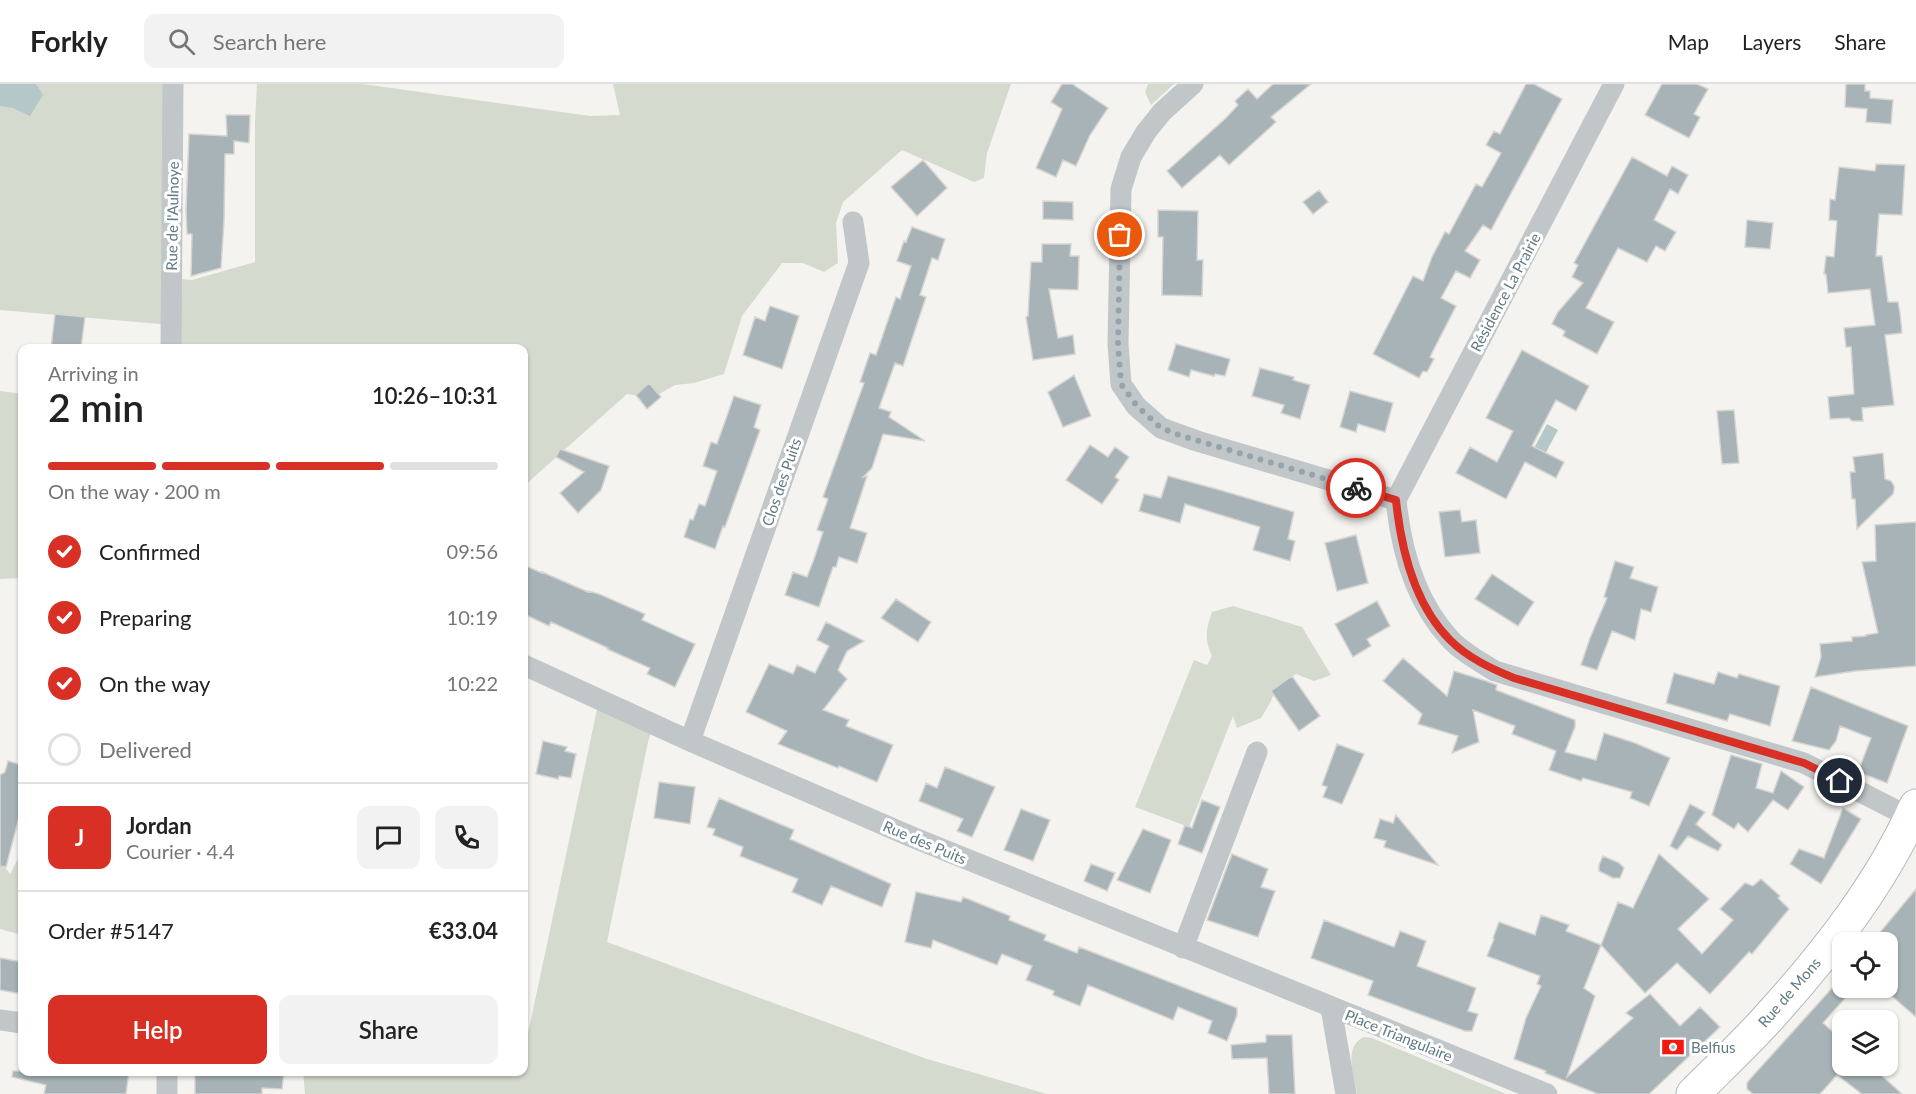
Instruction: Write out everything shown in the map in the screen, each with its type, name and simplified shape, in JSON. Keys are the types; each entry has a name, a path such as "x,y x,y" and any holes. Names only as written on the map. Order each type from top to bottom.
{"main road":[{"name":"Rue de Mons","path":"1693,1094 1769,1018 1838,934 1866,896 1914,816"}],"street":[{"name":"Rue de l'Aulnoye","path":"171,344 173,84"},
{"path":"1193,84 1162,112 1146,132 1131,157 1121,189 1118,344 1121,384 1137,406 1161,428 1197,441 1396,500 1399,529 1407,563 1421,597 1434,620 1450,640 1495,670 1514,678 1804,763 1914,816"},
{"name":"Résidence La Prairie","path":"1396,500 1614,84"},
{"name":"Clos des Puits","path":"690,741 859,263 853,222"},
{"name":"Rue des Puits","path":"528,667 690,741 912,837 1332,1008"},
{"path":"1183,948 1257,752"},
{"name":"Place Triangulaire","path":"1332,1008 1346,1094"},
{"name":"Place Triangulaire","path":"1332,1008 1547,1094"},
{"path":"0,1020 18,1022"},
{"path":"167,1076 167,1094"}],"shaded area":[{"path":"0,84 173,84 172,278 192,280 255,262 257,84 363,84 590,116 620,115 613,84 1011,84 987,153 984,178 974,182 902,150 843,202 836,223 838,263 824,272 803,263 782,263 742,316 724,374 694,383 675,385 652,398 627,394 528,482 528,344 176,344 171,325 0,310"},
{"path":"0,84 36,84 43,95 30,116 13,108 0,106"},
{"path":"1148,84 1174,84 1151,105 1145,92"},
{"path":"0,391 18,393 18,578 0,579"},
{"path":"1547,424 1558,430 1545,454 1534,448"},
{"path":"1233,606 1302,627 1331,675 1314,681 1296,674 1277,686 1261,718 1237,728 1233,716 1189,827 1135,807 1194,660 1207,665 1212,656 1207,634 1212,612"},
{"path":"599,700 654,724 648,742 607,942 927,1059 1047,1094 305,1094 303,1076 528,1076 528,1033"},
{"path":"18,859 18,934 0,929 0,860 10,874"},
{"path":"1364,1037 1372,1038 1506,1094 1357,1094 1351,1062 1354,1047"}],"building":[{"path":"1062,84 1072,84 1108,108 1090,135 1076,166 1063,160 1056,177 1036,168 1062,109 1051,102"},
{"path":"1273,84 1311,84 1271,117 1276,122 1229,165 1220,155 1182,188 1167,171 1226,118 1238,105 1235,101 1248,89 1257,99"},
{"path":"1526,84 1534,84 1562,99 1491,230 1483,225 1465,251 1480,260 1470,278 1456,271 1441,298 1456,306 1430,357 1434,359 1427,372 1423,371 1419,378 1373,354 1413,276 1423,281 1445,232 1449,234 1476,184 1482,187 1501,153 1486,145 1494,131 1500,134"},
{"path":"1662,84 1697,84 1708,89 1694,114 1700,117 1689,138 1645,115"},
{"path":"1846,84 1865,84 1865,91 1870,91 1870,98 1893,100 1891,124 1866,122 1867,109 1845,107"},
{"path":"226,115 250,115 249,143 234,141 234,154 225,154 221,268 191,276 192,234 187,234 186,210 189,134 227,136"},
{"path":"1632,157 1667,176 1672,166 1688,175 1678,194 1670,189 1654,220 1676,232 1665,251 1656,246 1647,262 1618,248 1586,308 1614,322 1597,354 1563,336 1565,331 1552,324 1558,312 1583,283 1572,277 1578,265 1574,263"},
{"path":"923,160 947,188 917,216 891,187"},
{"path":"1876,164 1905,165 1902,215 1879,214 1876,256 1882,256 1888,302 1898,302 1900,313 1902,333 1885,335 1894,405 1862,408 1863,421 1852,421 1849,418 1830,419 1828,397 1854,394 1851,347 1846,347 1844,328 1875,325 1870,289 1828,293 1826,274 1824,274 1826,256 1834,257 1837,221 1829,220 1830,199 1835,200 1839,167 1875,171"},
{"path":"1319,190 1328,202 1313,214 1303,202"},
{"path":"1043,201 1073,202 1073,220 1043,219"},
{"path":"1158,210 1198,211 1197,260 1203,260 1202,296 1162,295 1163,237 1158,237"},
{"path":"1747,220 1773,223 1770,249 1745,247"},
{"path":"912,227 945,239 938,260 932,258 920,295 926,297 903,366 895,363 879,408 891,412 889,417 925,441 883,434 872,468 863,477 867,476 850,528 867,533 857,563 839,557 836,567 833,567 819,607 785,595 793,572 807,577 814,559 823,532 817,530 828,499 823,497 864,383 860,382 870,353 876,355 896,297 900,299 911,266 897,261"},
{"path":"1042,244 1071,244 1070,256 1079,256 1078,290 1049,289 1058,338 1073,335 1075,354 1033,360 1026,317 1028,316 1031,262 1042,262"},
{"path":"770,306 799,316 782,369 743,355 755,317 765,321"},
{"path":"55,314 85,317 82,344 51,344"},
{"path":"1176,344 1230,359 1225,376 1215,374 1214,376 1191,370 1189,377 1168,370"},
{"path":"1522,350 1589,386 1576,411 1556,400 1532,446 1564,462 1556,478 1525,462 1506,499 1456,473 1470,447 1497,462 1513,431 1486,418"},
{"path":"1260,368 1294,377 1293,380 1310,385 1300,419 1281,413 1284,405 1252,396"},
{"path":"1074,375 1091,416 1063,427 1048,392"},
{"path":"649,383 661,397 647,409 636,395"},
{"path":"1350,391 1393,403 1385,432 1358,424 1356,432 1340,427"},
{"path":"734,396 761,405 754,427 760,430 715,549 684,537 690,519 693,520 699,504 705,506 717,471 703,466 711,442 717,444"},
{"path":"1734,410 1739,463 1722,464 1717,411"},
{"path":"1090,445 1108,457 1115,447 1129,457 1115,477 1119,480 1102,504 1066,480"},
{"path":"560,449 609,466 601,490 578,513 560,493 584,472 556,457"},
{"path":"1883,453 1885,479 1891,481 1894,486 1893,494 1857,529 1850,472 1855,472 1853,457"},
{"path":"1168,476 1294,512 1288,539 1295,541 1290,561 1253,550 1260,527 1185,504 1180,523 1139,511 1144,494 1161,498"},
{"path":"1460,510 1462,522 1476,520 1480,553 1445,557 1439,512"},
{"path":"1916,522 1916,666 1815,677 1821,657 1820,644 1852,641 1852,637 1878,633 1862,562 1876,561 1875,525"},
{"path":"1356,535 1368,583 1337,591 1325,543"},
{"path":"1615,561 1634,567 1630,578 1658,587 1651,612 1641,609 1635,640 1612,631 1597,670 1581,665 1607,598 1604,597"},
{"path":"528,567 645,614 642,620 695,644 675,687 647,674 650,668 551,622 549,626 528,616"},
{"path":"1492,574 1534,602 1518,626 1475,599"},
{"path":"896,599 931,622 918,642 881,618"},
{"path":"1377,601 1390,626 1367,639 1371,646 1353,657 1335,624"},
{"path":"826,622 864,641 847,651 838,670 847,679 823,710 849,720 846,726 893,745 877,782 778,744 787,731 746,712 769,664 793,674 797,665 815,673 829,646 817,640"},
{"path":"1403,658 1447,696 1454,671 1497,685 1496,690 1575,720 1575,727 1565,752 1596,760 1604,733 1670,758 1649,806 1630,798 1632,792 1583,778 1581,781 1549,770 1556,751 1512,734 1515,726 1473,710 1479,742 1452,753 1458,736 1418,724 1422,714 1383,681"},
{"path":"1718,672 1737,678 1739,674 1780,686 1770,726 1730,714 1727,721 1666,703 1674,673 1714,684"},
{"path":"1292,676 1320,716 1299,731 1271,691"},
{"path":"1811,687 1908,726 1887,783 1858,772 1871,738 1840,726 1836,741 1829,750 1792,741"},
{"path":"543,741 567,747 565,751 576,754 571,778 559,776 558,779 536,774"},
{"path":"1337,744 1364,754 1342,804 1323,797 1327,787 1322,785"},
{"path":"1731,755 1762,764 1756,788 1773,793 1781,771 1804,787 1788,810 1773,800 1748,832 1738,823 1734,829 1712,815"},
{"path":"8,761 18,764 18,821 6,867 0,866 0,775 5,772"},
{"path":"945,767 995,787 972,837 957,831 963,819 919,801 926,783 937,788"},
{"path":"659,782 695,787 690,824 654,818"},
{"path":"719,798 794,830 790,839 891,884 882,907 831,886 822,905 792,892 798,879 740,856 743,847 713,835 715,829 707,827"},
{"path":"1202,800 1220,807 1202,853 1178,844 1185,825 1192,828"},
{"path":"1690,804 1705,812 1696,824 1722,845 1718,851 1688,836 1677,850 1670,846"},
{"path":"1843,808 1861,819 1821,884 1790,864 1799,849 1824,858"},
{"path":"1021,809 1050,820 1033,861 1004,850"},
{"path":"1396,815 1438,865 1384,847 1386,841 1374,838 1380,819 1393,823"},
{"path":"1143,829 1171,840 1150,893 1117,880"},
{"path":"1232,854 1268,869 1261,887 1275,891 1258,937 1207,920"},
{"path":"1659,854 1709,899 1678,929 1702,954 1733,920 1720,909 1745,883 1753,886 1761,879 1780,896 1778,898 1789,909 1752,954 1749,952 1710,994 1677,963 1645,993 1601,945 1618,902 1633,908"},
{"path":"1603,856 1619,863 1624,868 1620,878 1613,878 1599,871"},
{"path":"1091,864 1115,873 1107,891 1084,881"},
{"path":"1916,889 1916,1017 1894,998 1898,998 1898,932 1880,932"},
{"path":"916,892 961,902 963,897 1010,916 1009,920 1046,935 1044,940 1077,953 1079,947 1237,1008 1237,1015 1227,1041 1208,1033 1212,1021 1178,1007 1173,1020 1088,985 1080,1006 1053,995 1054,991 1026,980 1032,966 1002,954 997,965 933,940 931,948 905,942"},
{"path":"1541,915 1569,925 1566,931 1601,945 1584,988 1595,996 1567,1077 1633,1018 1626,1013 1650,994 1680,1026 1700,1007 1720,1027 1649,1094 1598,1094 1514,1059 1526,1018 1541,986 1537,984 1540,976 1487,956 1499,922 1535,935"},
{"path":"1324,920 1394,947 1400,931 1426,941 1417,966 1476,988 1468,1011 1478,1014 1472,1031 1465,1031 1368,995 1373,981 1311,958"},
{"path":"0,958 18,961 18,993 0,990"},
{"path":"1832,988 1832,998 1845,998 1832,1010 1823,1023 1832,1031 1832,1076 1836,1076 1820,1094 1753,1094 1747,1089 1747,1083"},
{"path":"1266,1035 1292,1035 1295,1094 1269,1094 1267,1058 1232,1059 1231,1045 1266,1042"},
{"path":"13,1071 18,1071 18,1076 128,1076 126,1094 44,1094 46,1085 12,1077"},
{"path":"195,1076 283,1076 282,1089 262,1088 262,1094 195,1094"},
{"path":"1838,1076 1882,1076 1902,1094 1862,1094"}],"way so far":[{"path":"1120,235 1118,344 1121,384 1137,406 1161,428 1179,435 1356,488"}],"place":[{"name":"Belfius","path":"1673,1047"}],"route":[{"path":"1356,488 1396,500 1399,529 1407,563 1421,597 1434,620 1450,640 1476,660 1514,678 1804,763 1840,781"}]}
